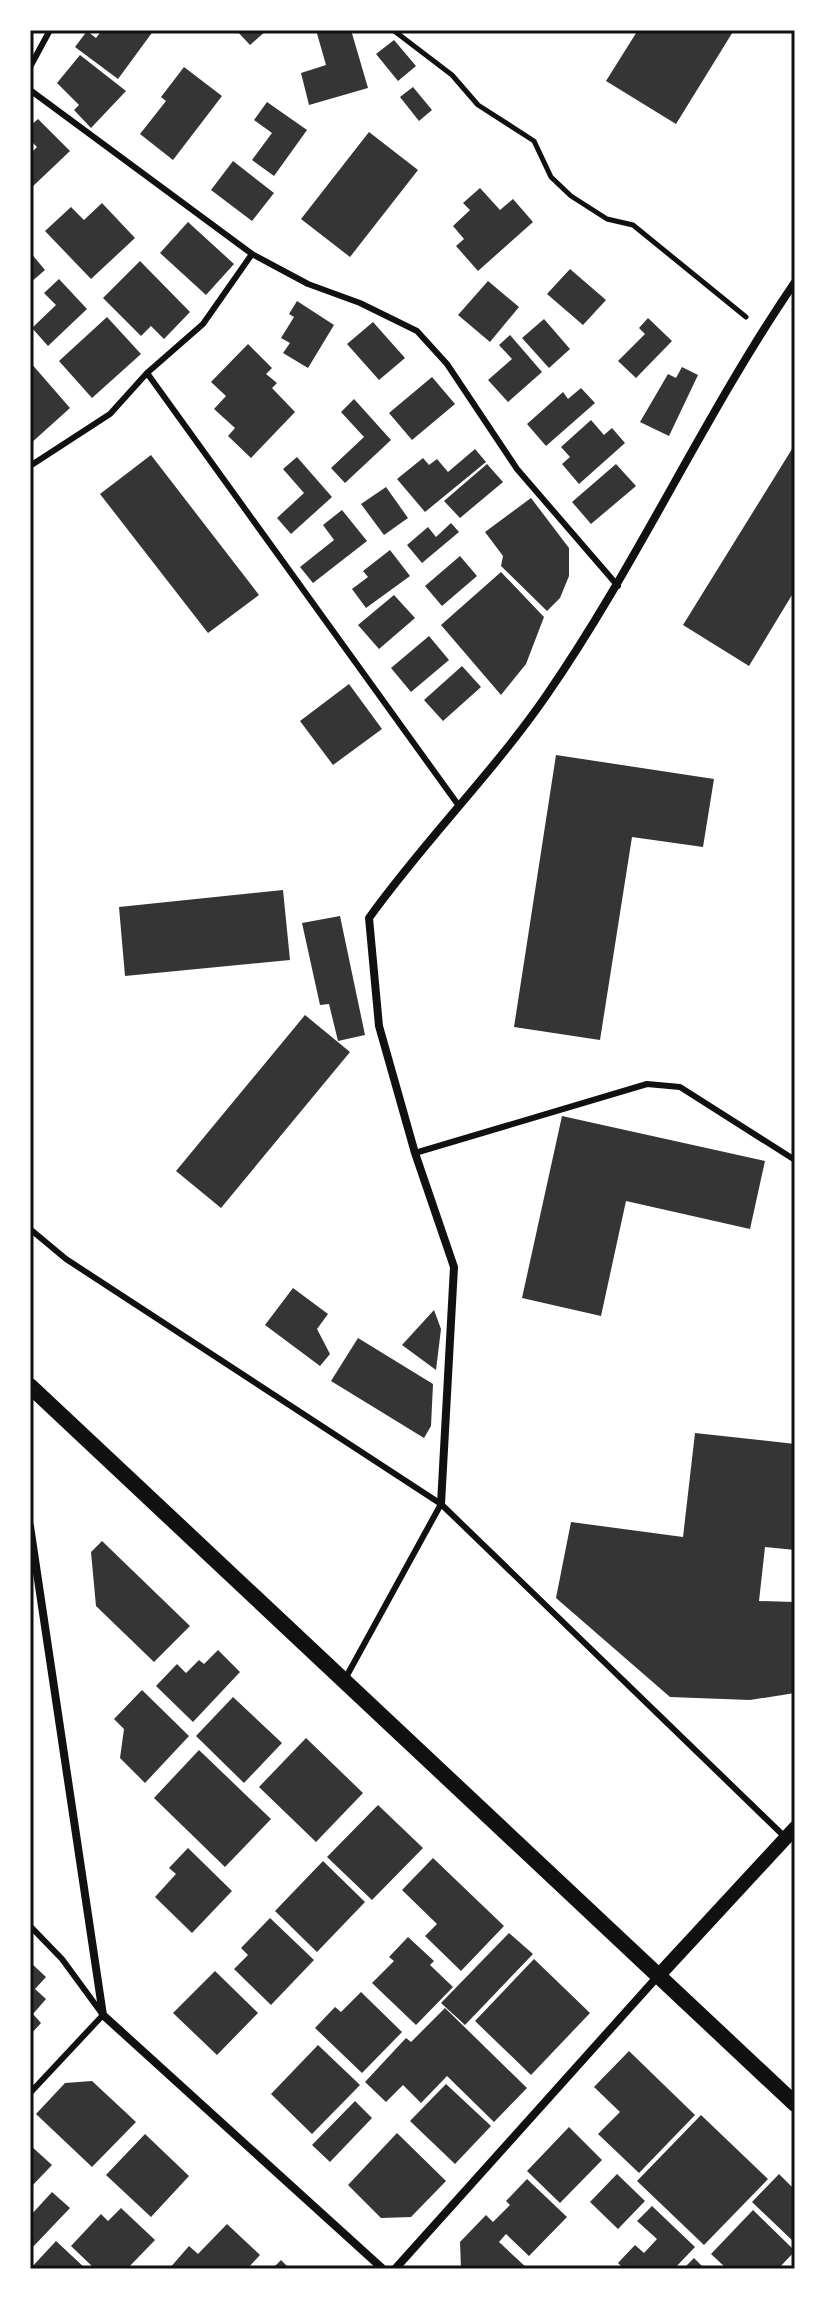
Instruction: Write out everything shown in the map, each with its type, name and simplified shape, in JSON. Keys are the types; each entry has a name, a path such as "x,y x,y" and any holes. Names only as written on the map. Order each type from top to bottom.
{"main road":[{"path":"30,1386 660,1974 795,2104"}],"street":[{"path":"441,1504 454,1267 415,1153 379,1026 369,918 545,698 618,586 713,410 795,282"},
{"path":"30,1526 103,2015 383,2269"},
{"path":"395,2269 790,1833"}],"lane":[{"path":"30,67 50,30"},
{"path":"30,48 36,56"},
{"path":"30,90 252,254 308,284 360,303 417,331 447,364 517,469 618,586"},
{"path":"30,466 110,414 147,373 203,324 252,254"},
{"path":"147,373 459,806"},
{"path":"415,1153 647,1084 680,1087 795,1160"},
{"path":"30,1229 66,1259 441,1504 790,1833"},
{"path":"344,1681 441,1504"},
{"path":"30,1926 62,1959 103,2015 30,2093"}],"path":[{"path":"393,30 452,75 478,105 534,141 551,177 571,196 607,219 633,225 763,329"}],"building":[{"path":"102,30 154,30 118,79 75,47 87,31 96,38"},
{"path":"236,30 267,30 250,45"},
{"path":"316,30 351,30 368,88 309,105 301,73 326,65"},
{"path":"638,30 734,30 676,124 606,81"},
{"path":"394,40 416,66 398,81 376,54"},
{"path":"80,55 126,91 91,128 74,110 79,105 57,83"},
{"path":"184,67 222,96 173,160 140,134 166,101 161,97"},
{"path":"413,87 432,110 419,121 400,97"},
{"path":"267,102 307,130 274,176 252,160 272,133 254,120"},
{"path":"38,119 70,151 30,189 30,154 37,147 30,140 30,126"},
{"path":"369,132 418,170 350,257 301,219"},
{"path":"233,161 274,193 252,221 211,190"},
{"path":"480,188 500,210 513,199 533,222 478,271 456,246 464,239 453,226 470,210 463,203"},
{"path":"102,203 135,238 91,279 45,231 71,207 84,220"},
{"path":"188,222 234,264 206,295 160,253"},
{"path":"30,252 45,270 30,283"},
{"path":"140,261 190,312 164,339 151,326 141,336 103,298"},
{"path":"570,269 606,300 583,325 547,294"},
{"path":"59,279 87,309 48,346 32,328 56,305 44,293"},
{"path":"488,281 519,307 490,342 458,315"},
{"path":"297,301 334,325 308,368 283,353 290,343 281,338 294,317 289,314"},
{"path":"107,317 141,354 92,398 59,361"},
{"path":"648,318 672,341 636,378 618,361 645,334 639,328"},
{"path":"544,319 570,349 549,368 522,338"},
{"path":"373,322 405,358 379,380 347,344"},
{"path":"510,335 542,372 508,402 488,380 512,359 499,345"},
{"path":"248,344 272,368 266,374 277,383 272,388 295,412 251,458 228,436 235,428 214,409 226,396 211,382"},
{"path":"30,362 70,408 30,444"},
{"path":"682,367 698,375 669,436 640,422 668,374 676,378"},
{"path":"432,377 455,404 412,440 389,413"},
{"path":"581,388 595,403 546,446 527,424 563,392 568,399"},
{"path":"354,399 391,440 345,483 331,468 364,437 341,412"},
{"path":"591,420 604,435 612,428 625,443 579,484 562,464 570,457 561,447"},
{"path":"475,449 486,462 425,512 397,479 423,458 429,465 437,459 448,472"},
{"path":"792,449 795,449 795,590 749,666 683,625"},
{"path":"151,455 259,595 208,633 100,494"},
{"path":"297,457 332,497 291,534 277,518 304,493 283,469"},
{"path":"487,464 503,482 460,518 444,501"},
{"path":"616,464 636,486 591,524 572,502"},
{"path":"386,487 408,518 384,535 361,504"},
{"path":"531,498 569,548 569,576 560,598 547,611 501,566 503,556 485,532"},
{"path":"342,510 367,541 313,583 300,567 334,540 323,525"},
{"path":"451,523 459,532 422,563 407,545 428,527 436,537"},
{"path":"390,550 410,576 366,608 352,589 368,577 363,571"},
{"path":"460,556 477,576 442,606 425,586"},
{"path":"501,572 544,617 526,664 501,695 441,625"},
{"path":"394,595 415,618 379,649 358,625"},
{"path":"429,636 449,660 411,692 391,668"},
{"path":"462,666 481,687 443,721 424,700"},
{"path":"349,684 382,729 333,765 300,721"},
{"path":"556,755 714,779 703,847 632,837 600,1040 514,1027"},
{"path":"283,890 290,960 125,976 119,907"},
{"path":"340,916 365,1035 338,1041 329,1004 320,1005 302,923"},
{"path":"305,1015 350,1052 221,1208 176,1171"},
{"path":"562,1116 765,1161 750,1229 626,1201 601,1316 522,1298"},
{"path":"293,1288 328,1314 317,1329 330,1354 320,1366 265,1325"},
{"path":"434,1310 441,1329 436,1370 402,1345"},
{"path":"358,1338 433,1384 431,1426 424,1438 331,1381"},
{"path":"695,1433 795,1444 795,1550 765,1547 759,1601 795,1602 795,1693 750,1700 670,1697 556,1598 571,1522 683,1537"},
{"path":"102,1541 190,1626 154,1662 96,1606 91,1552"},
{"path":"218,1650 240,1672 193,1722 156,1686 177,1664 186,1673 199,1660 204,1664"},
{"path":"142,1690 189,1736 145,1783 120,1758 124,1729 114,1719"},
{"path":"233,1697 282,1743 244,1783 196,1736"},
{"path":"306,1738 363,1793 316,1842 259,1787"},
{"path":"199,1750 271,1819 225,1867 154,1798"},
{"path":"378,1805 423,1848 372,1900 327,1857"},
{"path":"188,1848 232,1891 192,1933 155,1897 176,1874 169,1868"},
{"path":"433,1858 504,1926 461,1971 425,1936 437,1924 402,1890"},
{"path":"323,1861 365,1902 317,1952 275,1911"},
{"path":"270,1918 314,1960 271,2005 234,1969 248,1955 241,1948"},
{"path":"509,1933 533,1954 465,2025 441,2003"},
{"path":"408,1937 434,1961 430,1965 453,1987 416,2025 372,1983 394,1961 389,1957"},
{"path":"534,1959 590,2013 531,2075 475,2021"},
{"path":"30,1962 46,1977 35,1989 46,1999 33,2014 41,2023 30,2035"},
{"path":"215,1971 258,2013 217,2055 173,2013"},
{"path":"361,1992 402,2032 362,2073 315,2028 335,2007 341,2012"},
{"path":"445,2008 527,2088 494,2122 447,2076 421,2103 403,2085 386,2102 365,2082 406,2038 411,2042"},
{"path":"318,2045 360,2085 312,2134 271,2094"},
{"path":"629,2051 695,2115 639,2173 598,2134 620,2112 594,2087"},
{"path":"92,2081 136,2122 92,2167 36,2114 65,2083"},
{"path":"446,2084 491,2126 455,2164 410,2121"},
{"path":"355,2101 372,2118 330,2162 312,2145"},
{"path":"701,2115 768,2179 704,2245 637,2181"},
{"path":"569,2127 602,2160 560,2203 527,2171"},
{"path":"397,2133 446,2181 411,2217 381,2218 348,2185"},
{"path":"145,2134 189,2176 151,2217 106,2175"},
{"path":"30,2145 52,2165 30,2188"},
{"path":"617,2174 645,2201 618,2229 590,2202"},
{"path":"779,2174 795,2190 795,2243 752,2202"},
{"path":"527,2179 567,2217 529,2256 506,2234 499,2242 528,2269 461,2269 460,2242 486,2215 493,2222 510,2205 506,2201"},
{"path":"52,2192 70,2208 30,2250 30,2216"},
{"path":"652,2206 695,2247 674,2269 624,2269 618,2263 635,2245 644,2253 657,2239 637,2221"},
{"path":"121,2208 155,2240 127,2269 95,2269 71,2246 101,2214 108,2221"},
{"path":"753,2210 795,2251 778,2269 727,2269 711,2254"},
{"path":"227,2224 260,2255 247,2269 169,2269 189,2246 198,2254"},
{"path":"56,2241 86,2269 30,2269"},
{"path":"694,2258 705,2269 683,2269"},
{"path":"281,2260 290,2269 272,2269"}]}
